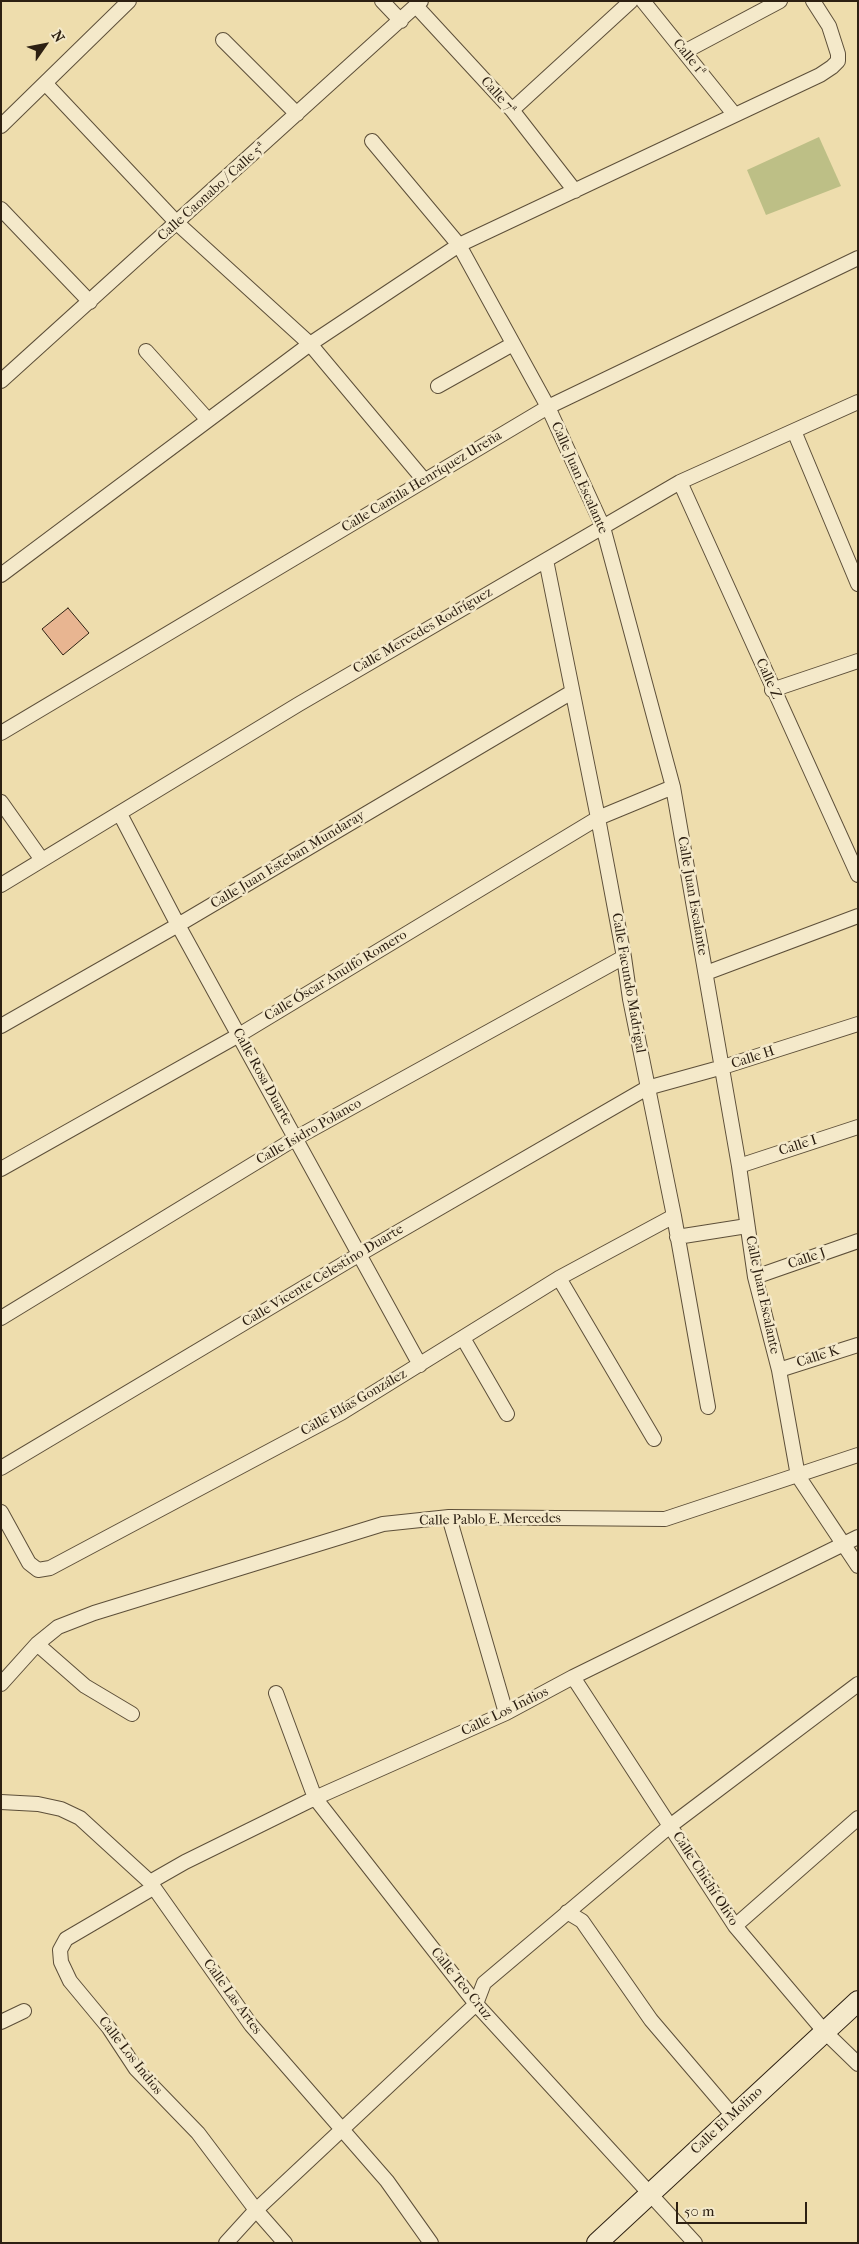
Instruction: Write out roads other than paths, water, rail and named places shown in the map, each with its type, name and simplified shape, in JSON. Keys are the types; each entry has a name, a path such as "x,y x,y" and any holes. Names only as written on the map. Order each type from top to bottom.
{"street":[{"path":"1,126 128,1"},
{"path":"382,1 401,21"},
{"path":"512,110 631,1"},
{"name":"Calle 1ª","path":"643,1 734,114"},
{"path":"684,52 780,1"},
{"path":"1,575 310,344 459,245 820,75 838,61 838,54 829,26 813,1"},
{"name":"Calle Caonabo / Calle 5ª","path":"1,381 419,4"},
{"name":"Calle 7ª","path":"419,4 512,110 575,191"},
{"path":"222,40 297,114"},
{"path":"45,83 177,223 310,344 424,480"},
{"name":"Calle Juan Escalante","path":"372,141 459,245 548,407 603,527 673,787 739,1166 755,1277 778,1370 798,1476 858,1566"},
{"path":"1,209 90,302"},
{"name":"Calle Camila Henríquez Ureña","path":"1,733 548,407 858,258"},
{"path":"438,386 514,344"},
{"path":"146,351 208,420"},
{"name":"Calle Mercedes Rodríguez","path":"1,885 300,704 680,482 857,403"},
{"path":"794,431 858,584"},
{"name":"Calle Z","path":"680,482 772,690 858,875"},
{"name":"Calle Facundo Madrigal","path":"546,560 598,818 630,999 674,1216 708,1407"},
{"path":"772,690 858,661"},
{"name":"Calle Juan Esteban Mundaray","path":"1,1026 178,925 572,692"},
{"name":"Calle Óscar Anulfo Romero","path":"1,1169 239,1035 598,818 673,787"},
{"path":"1,802 42,860"},
{"name":"Calle Rosa Duarte","path":"120,814 178,925 420,1365"},
{"path":"706,973 858,916"},
{"name":"Calle Isidro Polanco","path":"1,1318 296,1138 624,957"},
{"name":"Calle H","path":"647,1088 722,1067 858,1024"},
{"name":"Calle Vicente Celestino Duarte","path":"1,1468 360,1254 647,1088"},
{"name":"Calle I","path":"739,1166 858,1127"},
{"name":"Calle Elías González","path":"1,1512 29,1563 38,1570 50,1568 341,1413 559,1278 674,1216"},
{"path":"678,1237 747,1226"},
{"name":"Calle J","path":"755,1277 858,1240"},
{"path":"559,1278 654,1438"},
{"path":"462,1338 507,1414"},
{"name":"Calle K","path":"778,1370 858,1345"},
{"name":"Calle Pablo E. Mercedes","path":"1,1684 37,1644 58,1627 94,1613 383,1524 449,1517 665,1519 798,1476 858,1454"},
{"path":"449,1517 506,1713"},
{"name":"Calle Los Indios","path":"285,2243 256,2210 198,2133 136,2069 109,2028 70,1981 61,1962 60,1950 66,1939 185,1862 315,1798 506,1713 573,1677 858,1537"},
{"path":"37,1644 86,1686 132,1714"},
{"name":"Calle Chichí Olivo","path":"573,1677 735,1926 824,2031 858,2064"},
{"path":"226,2243 256,2210 476,2004 484,1983 670,1826 858,1684"},
{"name":"Calle Teo Cruz","path":"276,1693 315,1798 476,2004 695,2243"},
{"name":"Calle Las Artes","path":"1,1802 38,1804 61,1809 80,1818 152,1885 252,2025 292,2074 342,2128 387,2181 431,2243"},
{"path":"735,1926 858,1818"},
{"path":"567,1912 582,1921 651,2020 733,2116"},
{"name":"Calle El Molino","path":"597,2243 858,2001"},
{"path":"1,2022 24,2011"}]}
